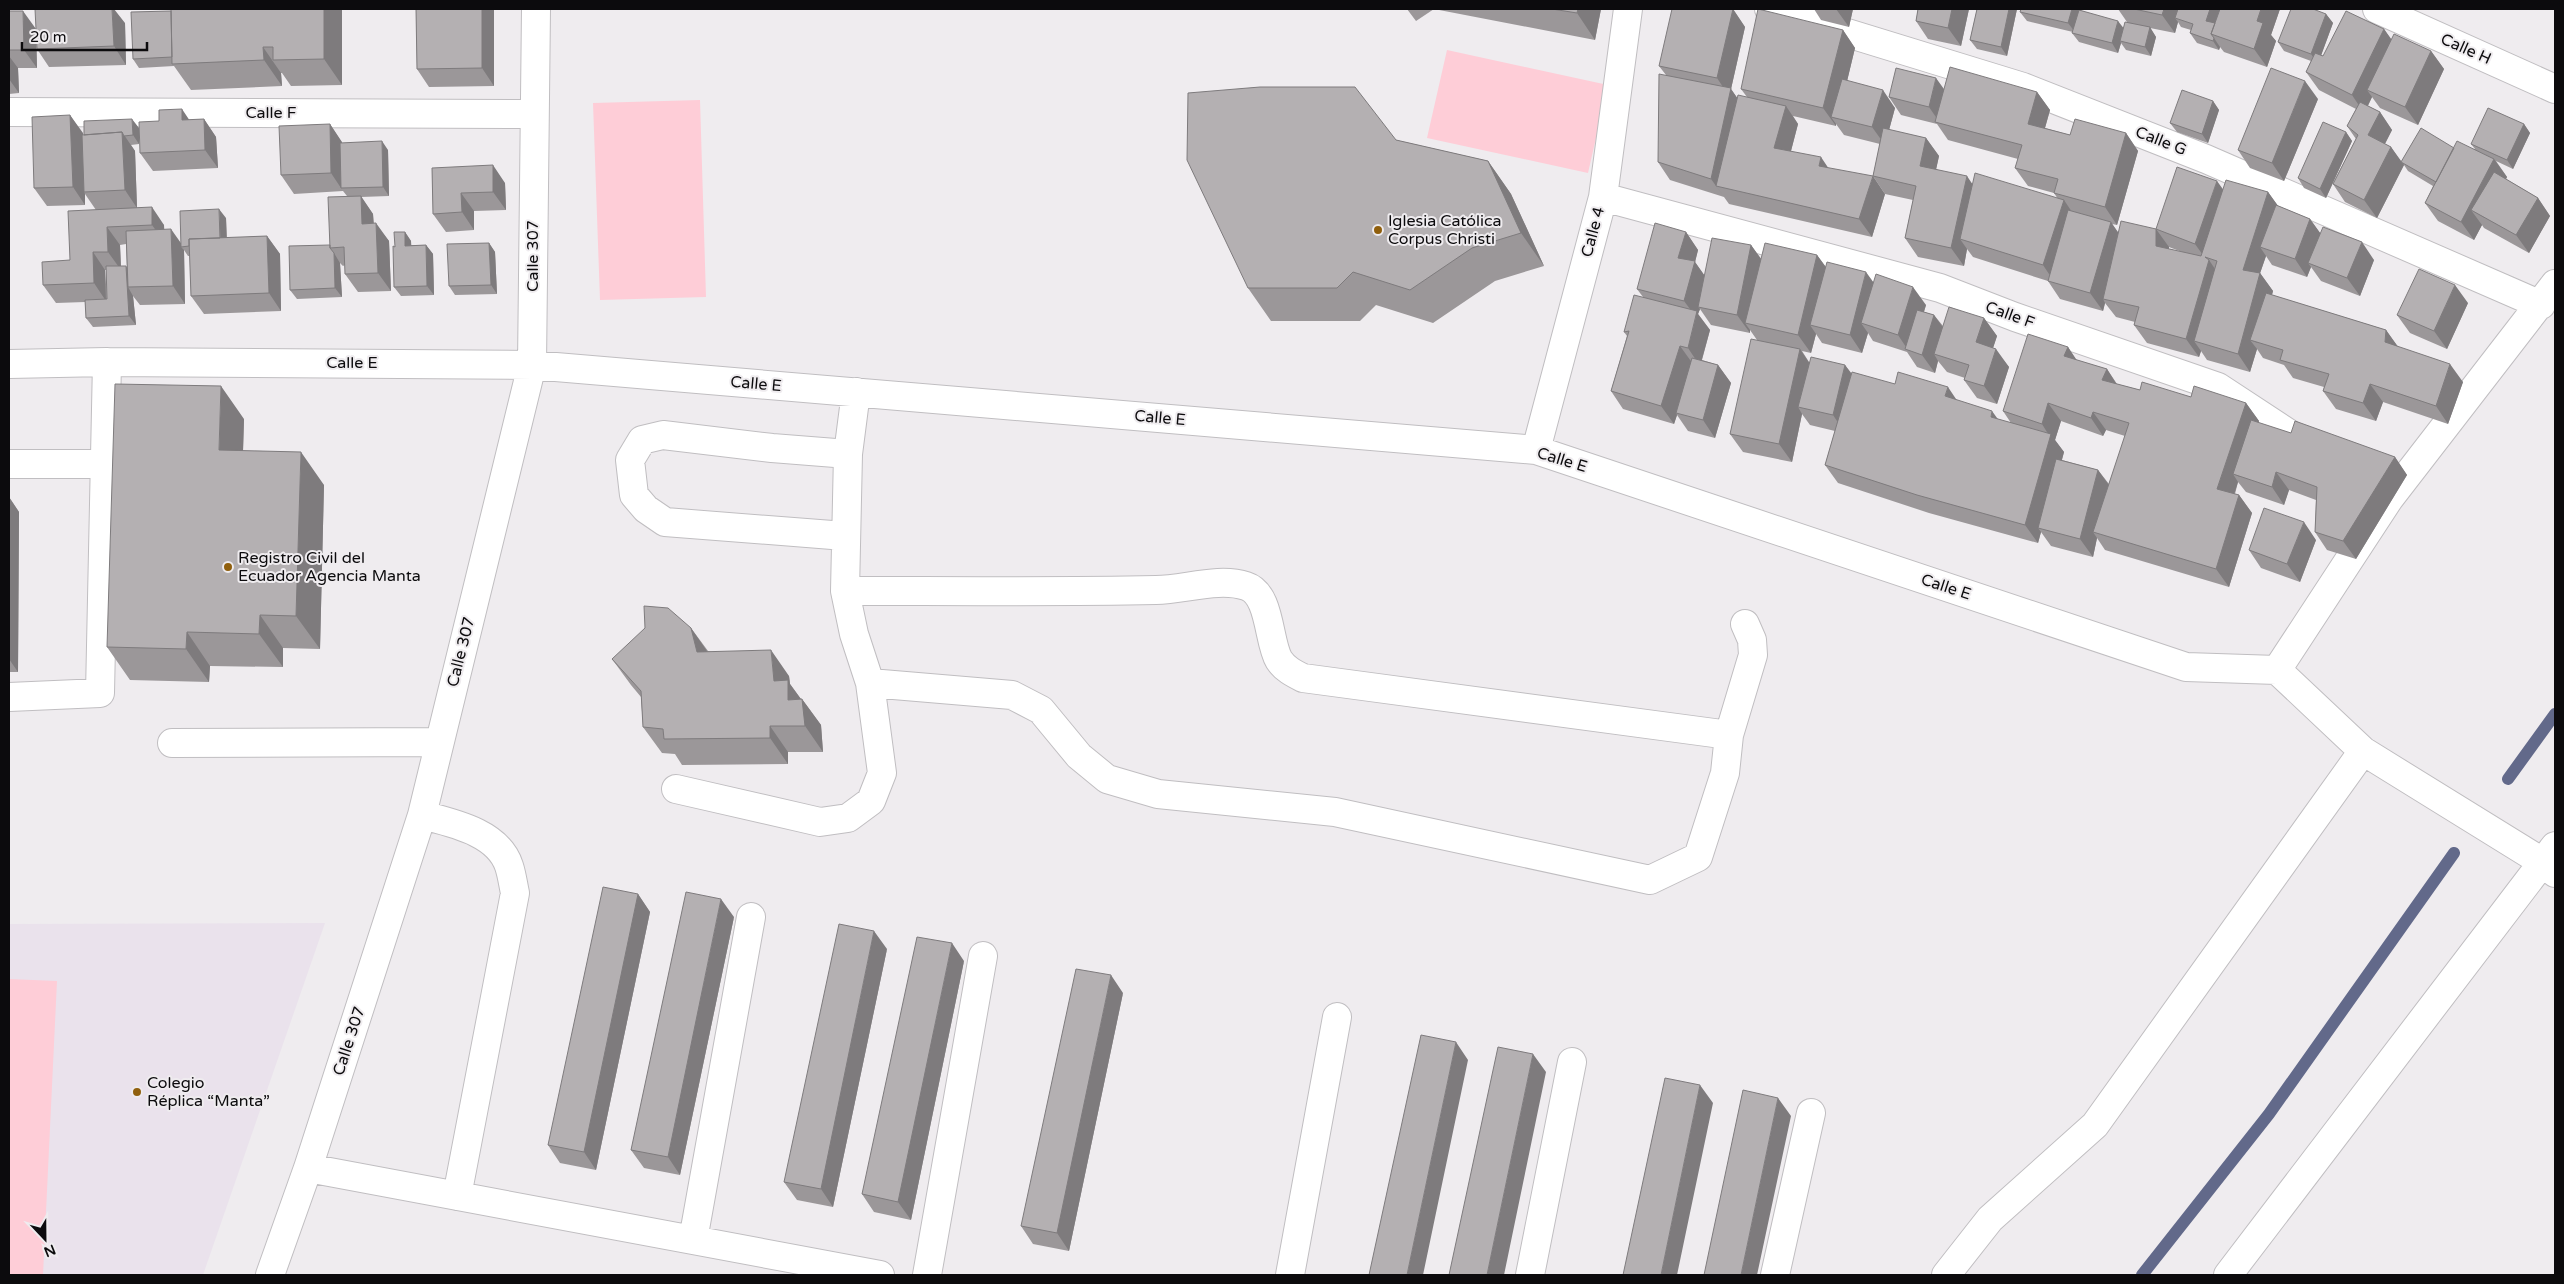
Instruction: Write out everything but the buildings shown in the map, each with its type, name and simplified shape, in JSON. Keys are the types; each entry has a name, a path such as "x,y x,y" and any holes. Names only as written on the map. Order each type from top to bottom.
{"street":[{"name":"Calle 307","path":"270,1275 308,1168 422,815 532,365 536,9"},
{"name":"Calle 4","path":"1536,450 1603,197 1628,9"},
{"name":"Calle G","path":"1770,9 2023,87 2548,295"},
{"name":"Calle H","path":"2377,9 2555,89"},
{"name":"Calle F","path":"9,112 534,114"},
{"name":"Calle F","path":"1603,197 1940,288 2015,317 2218,387 2340,467"},
{"path":"2228,1275 2551,860 2363,751 2277,670 2389,499 2548,295"},
{"path":"9,697 100,693 107,362"},
{"name":"Calle E","path":"9,364 107,362 532,365 1536,450 2186,667 2277,670"},
{"path":"676,789 820,822 848,818 871,801 882,773 870,683 854,634 845,591 848,454 856,392"},
{"path":"845,536 664,522 646,509 634,495 630,460 642,440 663,435 772,448 848,454"},
{"path":"9,464 105,464"},
{"path":"2365,483 2389,499"},
{"path":"845,591 1158,590 1223,583 1248,586 1260,598 1272,629 1278,658 1288,670 1303,678 1729,735"},
{"path":"870,683 1012,695 1041,710 1079,756 1107,779 1158,794 1335,812 1650,880 1698,857 1725,773 1729,735 1753,655 1752,640 1745,624"},
{"path":"172,743 439,742"},
{"path":"1946,1275 1990,1219 2095,1125 2363,751"},
{"path":"422,815 461,825 490,840 508,864 515,893 456,1196"},
{"path":"693,1240 751,917"},
{"path":"927,1275 983,956"},
{"path":"1290,1275 1337,1017"},
{"path":"1530,1275 1572,1062"},
{"path":"1775,1275 1811,1112"},
{"path":"308,1168 880,1275"}],"shaded area":[{"path":"1447,50 1608,85 1588,173 1427,138"},
{"path":"700,100 706,297 600,300 593,103"},
{"name":"Colegio Réplica “Manta”","path":"325,923 203,1275 9,1275 9,924"},
{"path":"9,979 57,981 43,1275 9,1275"}],"waterway":[{"path":"2508,779 2555,714"},
{"path":"2142,1275 2269,1114 2454,853"}],"place":[{"name":"Iglesia Católica Corpus Christi","path":"1378,230"},
{"name":"Registro Civil del Ecuador Agencia Manta","path":"228,567"},
{"name":"Colegio Réplica “Manta”","path":"137,1092"}]}
